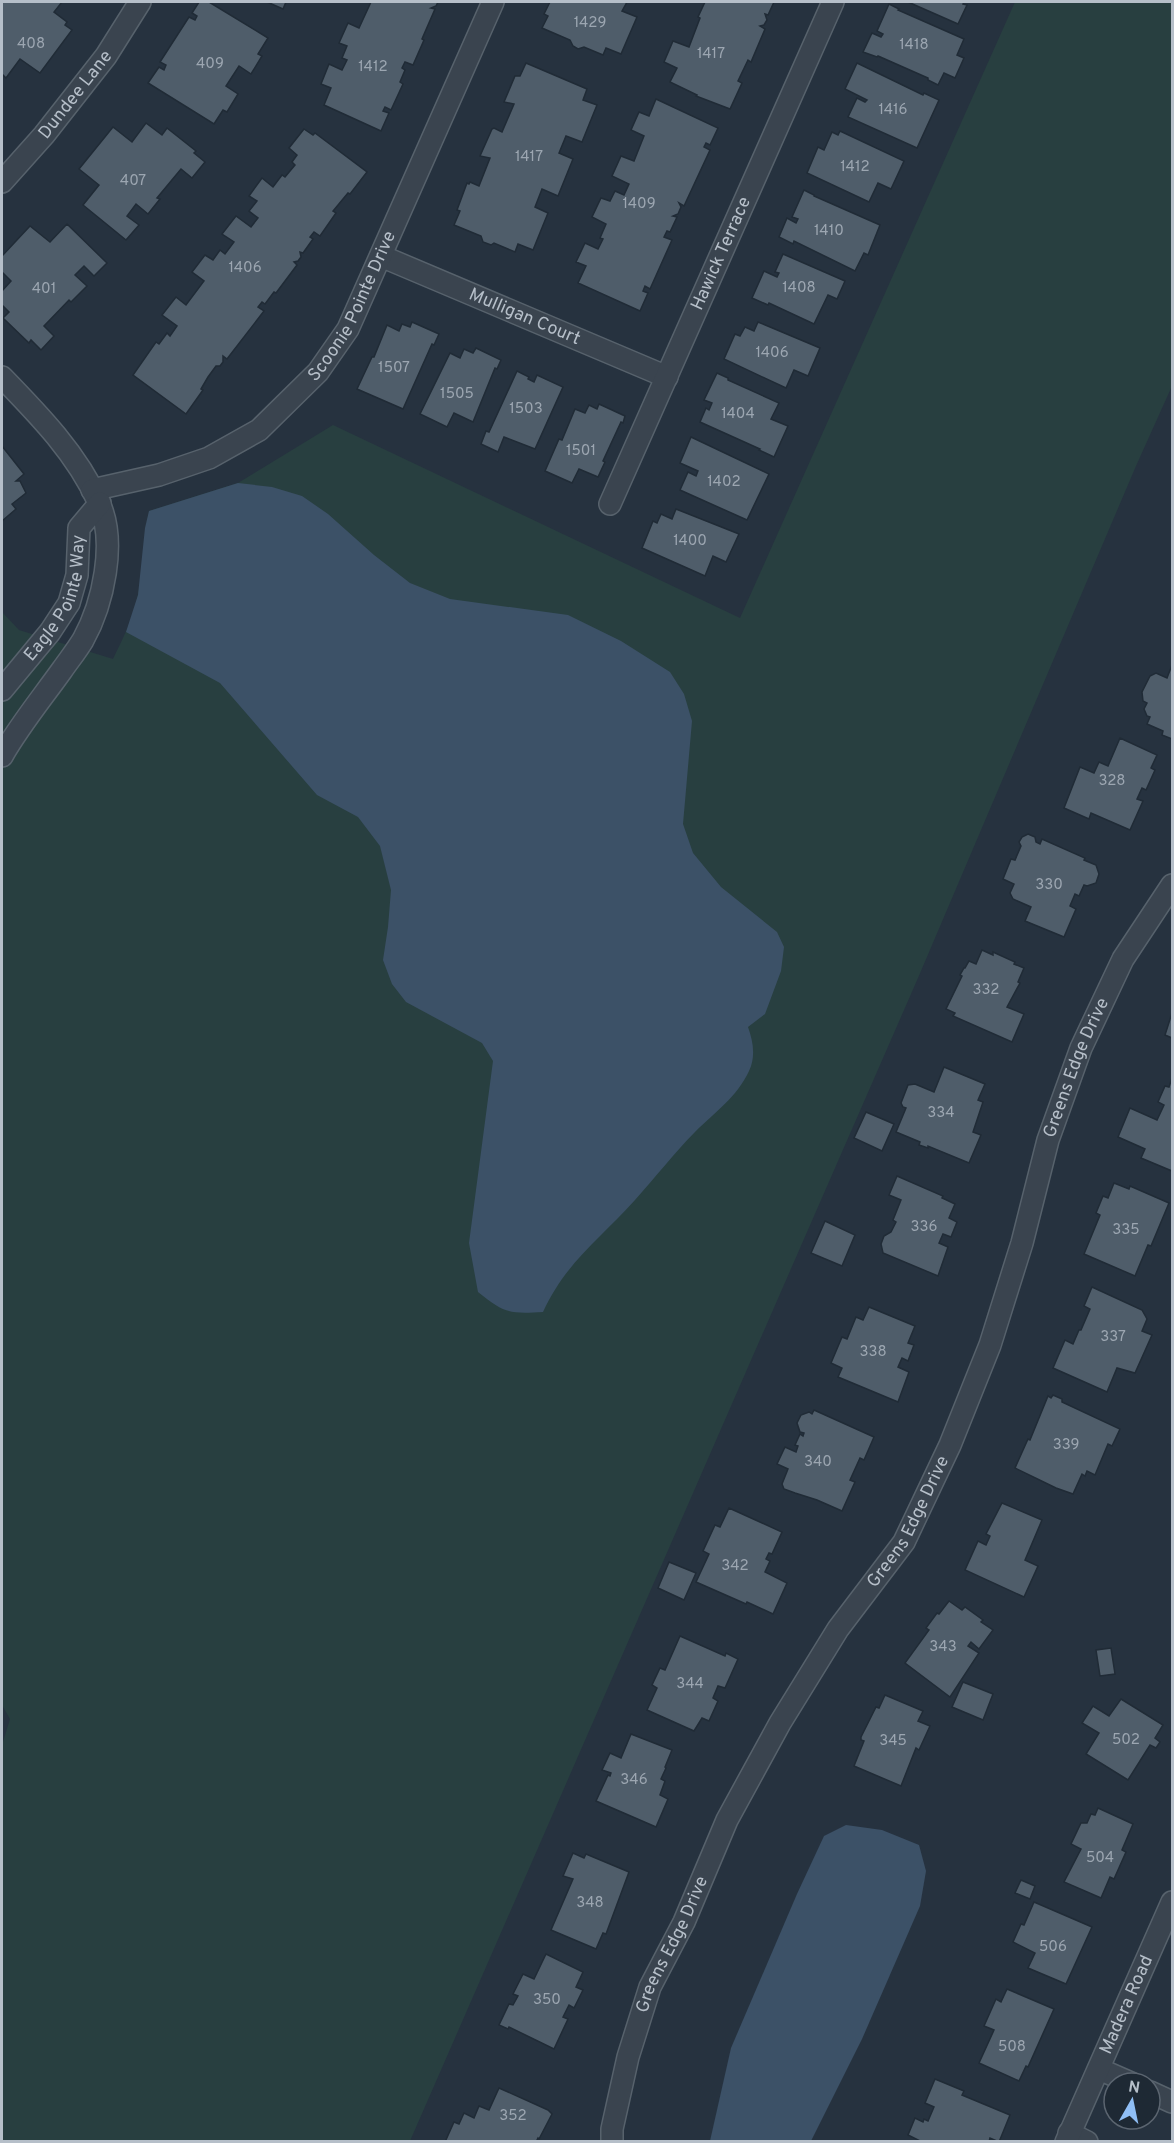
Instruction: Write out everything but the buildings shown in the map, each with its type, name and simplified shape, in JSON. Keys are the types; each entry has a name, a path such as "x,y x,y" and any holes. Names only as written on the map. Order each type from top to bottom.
{"street":[{"name":"Dundee Lane","path":"2,182 44,135 106,56 140,2"},
{"name":"Scoonie Pointe Drive","path":"96,497 208,458 259,430 318,372 348,329 493,2"},
{"name":"Hawick Terrace","path":"610,504 833,2"},
{"name":"Mulligan Court","path":"381,256 667,377"},
{"name":"Eagle Pointe Way","path":"2,377 49,427 71,455 96,497 106,523 107,565 101,594 83,640 2,756"},
{"name":"Eagle Pointe Way","path":"2,690 50,632 69,603 77,575 79,528 96,497"},
{"name":"Greens Edge Drive","path":"612,2142 612,2129 628,2057 650,1988 684,1922 727,1821 780,1723 837,1629 904,1542 950,1445 990,1345 1022,1243 1048,1140 1081,1048 1123,959 1173,885"},
{"name":"Madera Road","path":"1074,2139 1099,2069 1173,1902"},
{"path":"1099,2069 1104,2071"}],"green space":[{"path":"1015,2 1172,2 1172,386 918,978 410,2141 2,2141 2,1745 10,1719 2,1705 2,612 19,630 113,659 136,603 149,511 238,483 333,425 740,618"}],"water":[{"path":"238,483 272,487 302,496 328,514 410,583 450,599 568,615 621,641 670,672 684,694 692,721 683,824 693,853 721,887 777,932 784,947 781,971 765,1014 748,1027 753,1054 744,1080 732,1096 687,1140 635,1200 584,1252 562,1279 543,1312 508,1311 478,1292 469,1243 493,1061 482,1043 406,1002 392,984 383,960 391,890 380,846 358,817 317,795 220,683 126,632 138,595 149,511"},
{"path":"846,1825 882,1830 919,1845 926,1871 920,1906 862,2039 811,2141 710,2141 731,2048 797,1894 824,1836"}]}
